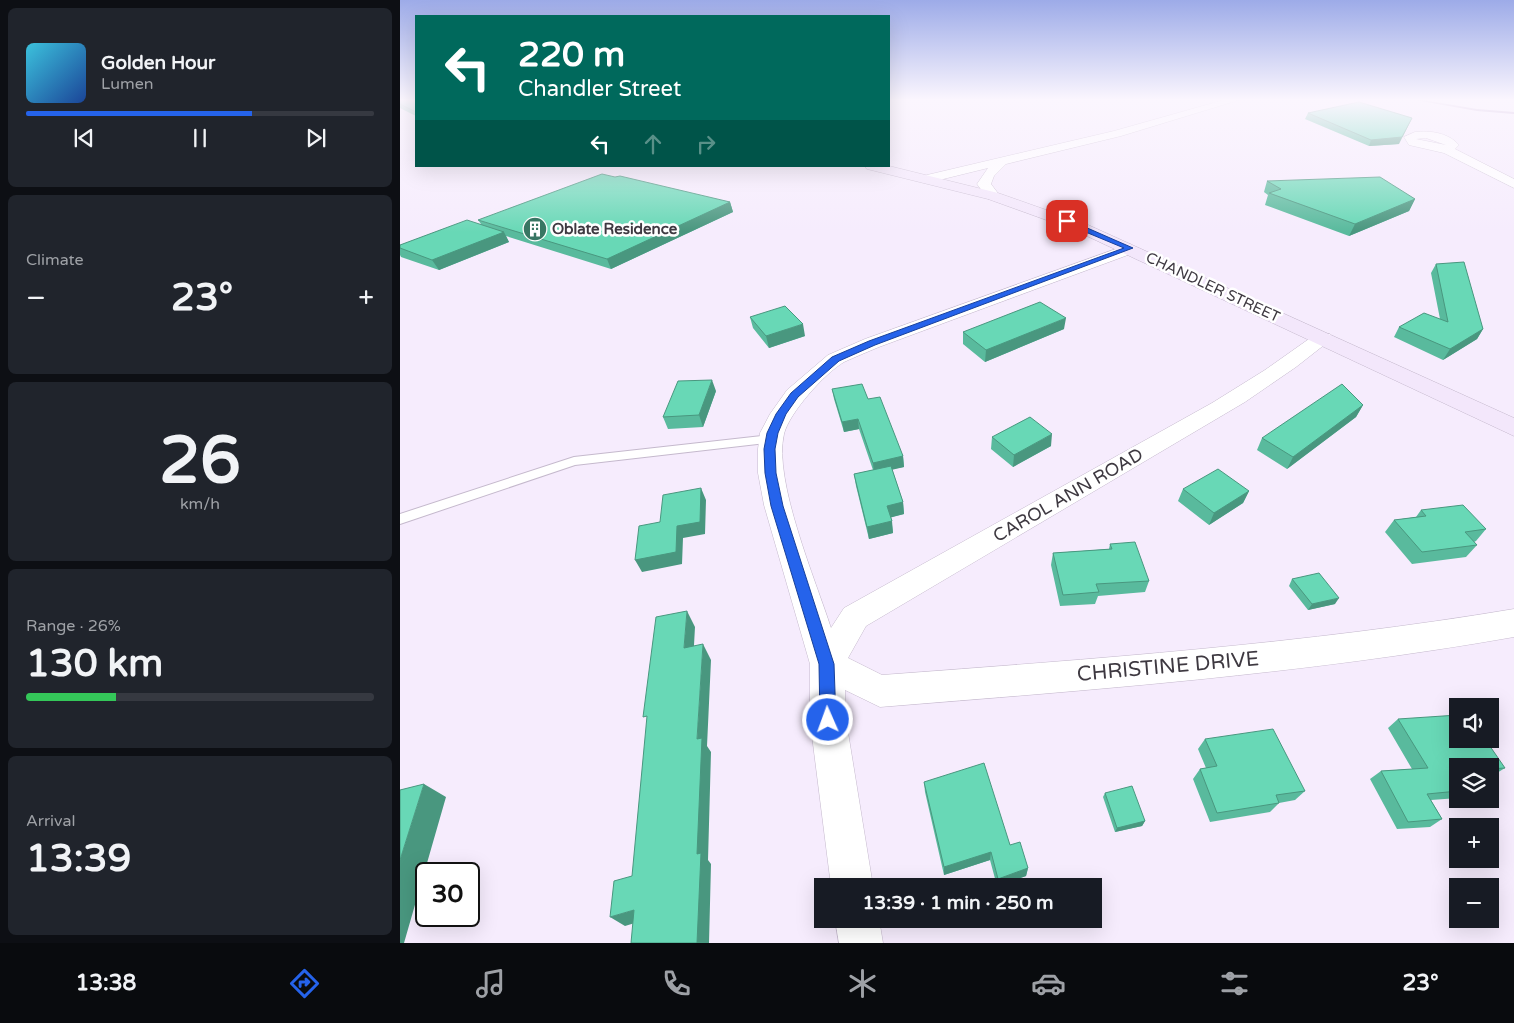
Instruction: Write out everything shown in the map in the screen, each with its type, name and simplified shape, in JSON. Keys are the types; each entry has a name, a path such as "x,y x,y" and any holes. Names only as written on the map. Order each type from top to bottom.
{"main road":[{"name":"CHANDLER STREET","path":"876,167 993,196 1040,211 1130,248 1514,428"}],"street":[{"path":"927,179 1074,144"},
{"path":"1448,150 1514,184"},
{"path":"993,196 984,184 988,175 1002,161"},
{"path":"851,878 828,720 827,664 777,506 771,473 772,439 781,414 795,395 835,359 872,343 1130,248"},
{"name":"CAROL ANN ROAD","path":"827,664 855,617 1183,428 1236,400 1288,365 1323,338"},
{"name":"CHRISTINE DRIVE","path":"827,664 880,692 1266,658 1447,636 1514,623"},
{"path":"858,928 861,943"}],"lane":[{"path":"400,519 574,461 772,439"}],"building":[{"name":"Oblate Residence","path":"602,174 615,177 620,176 730,202 607,259 478,220"},
{"path":"1380,177 1415,199 1355,224 1269,193 1281,189 1267,181"},
{"path":"467,220 504,232 432,260 400,248 400,245"},
{"path":"1464,262 1483,329 1450,349 1399,327 1424,313 1448,322 1436,264"},
{"path":"1040,302 1066,318 986,350 963,332"},
{"path":"785,306 803,324 766,336 750,317"},
{"path":"712,380 699,415 663,417 678,381"},
{"path":"862,384 868,399 880,397 903,456 873,463 858,419 842,422 832,389"},
{"path":"1342,384 1363,405 1293,457 1262,438"},
{"path":"1030,417 1052,434 1014,455 992,437"},
{"path":"891,466 903,502 887,506 892,521 867,527 854,474"},
{"path":"1218,469 1249,491 1214,513 1183,489"},
{"path":"701,488 700,522 677,526 676,552 635,560 639,526 660,522 663,495"},
{"path":"1463,505 1486,529 1465,532 1477,545 1422,552 1394,520 1426,516 1421,510"},
{"path":"1135,542 1149,581 1096,584 1099,592 1063,595 1053,553 1112,549 1110,544"},
{"path":"1319,573 1339,598 1312,604 1292,579"},
{"path":"687,611 684,648 703,644 697,739 702,738 697,854 701,853 697,943 631,943 634,910 610,917 614,881 632,876 647,716 643,717 656,617"},
{"path":"1449,716 1449,748 1491,748 1498,758 1449,758 1449,792 1427,794 1442,819 1408,822 1381,771 1428,768 1398,719"},
{"path":"1273,729 1305,791 1276,795 1279,803 1217,813 1200,769 1217,766 1205,739"},
{"path":"1499,759 1505,768 1499,768"},
{"path":"984,763 1010,845 1020,842 1028,868 998,878 991,852 944,867 924,782"},
{"path":"424,784 400,860 400,790"},
{"path":"1132,786 1145,821 1117,828 1105,793"}],"place":[{"name":"Oblate Residence","path":"535,229"}],"route":[{"path":"828,720 827,664 777,506 771,473 770,449 772,433 781,414 795,395 835,359 872,343 1130,248 1067,221"}]}
